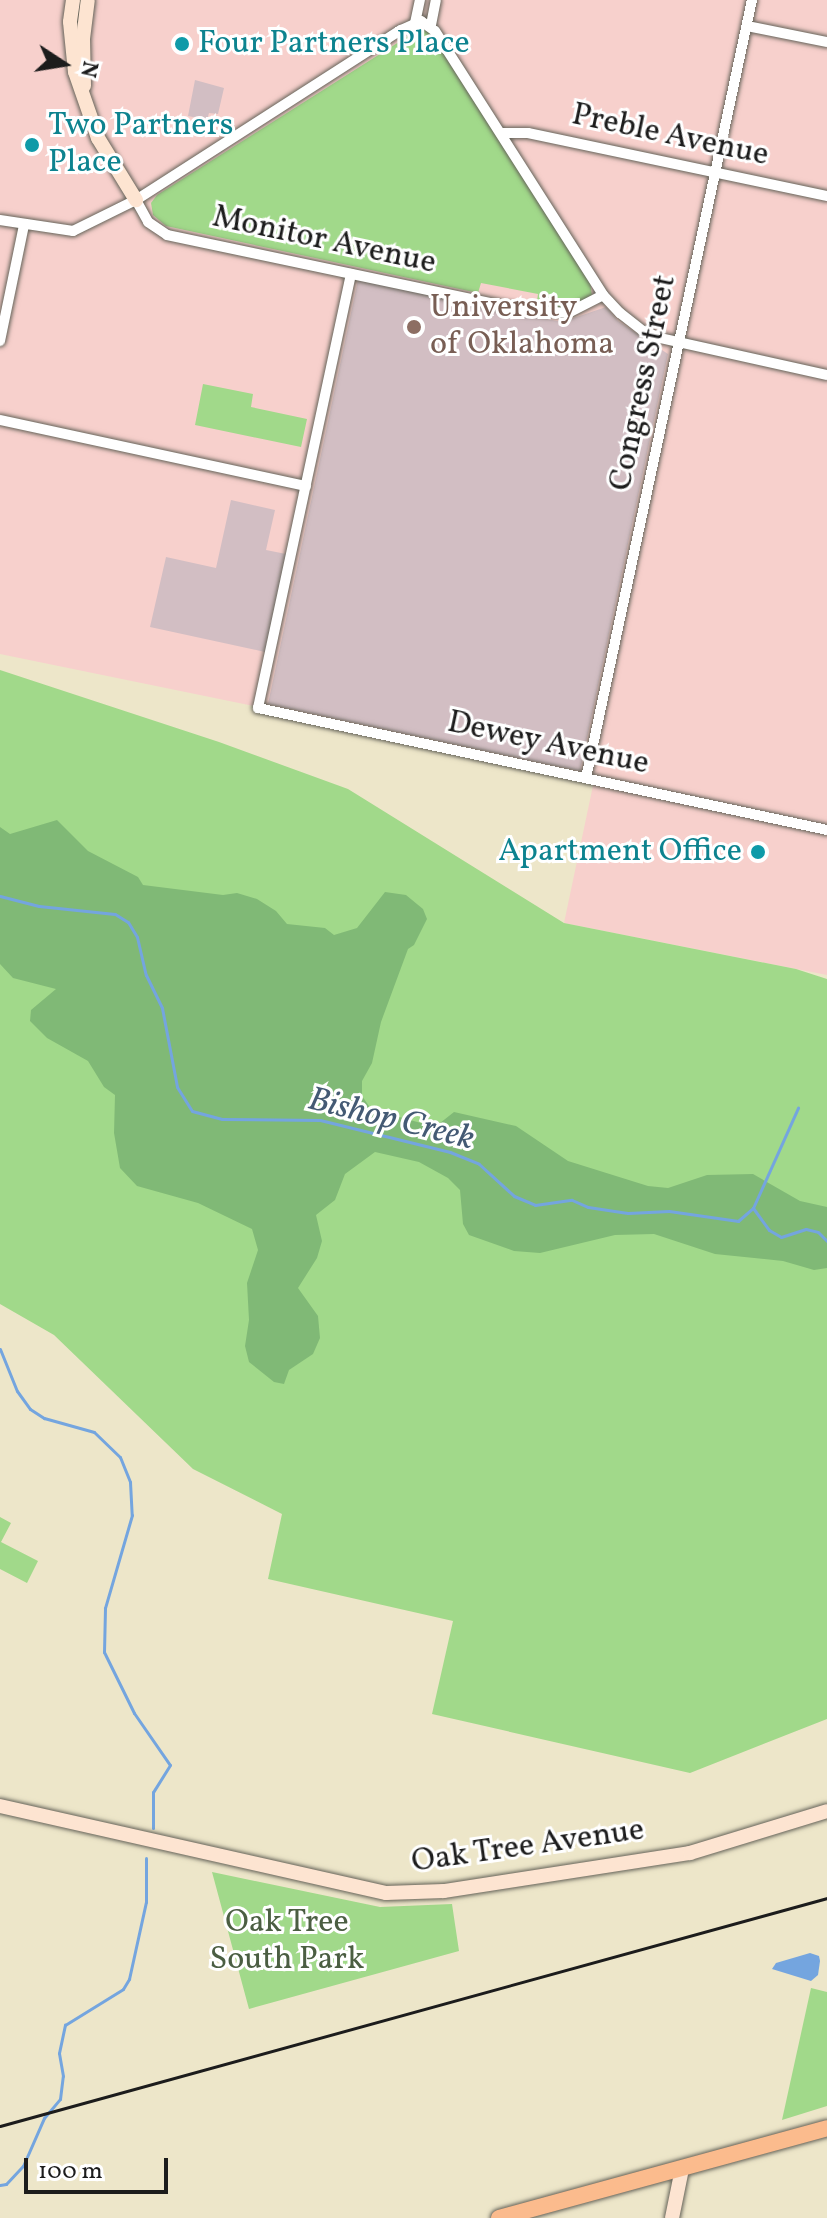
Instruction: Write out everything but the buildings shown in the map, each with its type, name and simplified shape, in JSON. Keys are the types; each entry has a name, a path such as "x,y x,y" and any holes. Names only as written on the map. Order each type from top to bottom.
{"main road":[{"path":"499,2218 827,2128"}],"street":[{"path":"73,0 71,52 84,94 98,138 136,200"},
{"path":"84,94 83,39 88,0"},
{"path":"420,0 415,23 431,25"},
{"path":"436,0 431,25 603,295 643,331 679,344 827,375"},
{"name":"Congress Street","path":"586,778 752,0"},
{"name":"Monitor Avenue","path":"0,220 73,231 136,200 415,23"},
{"path":"747,26 827,42"},
{"name":"Preble Avenue","path":"501,133 528,133 827,196"},
{"name":"Monitor Avenue","path":"136,200 148,222 167,235 545,314 568,313 603,295"},
{"path":"0,341 24,225"},
{"path":"0,420 306,486 351,274"},
{"name":"Dewey Avenue","path":"306,486 258,708 827,830"},
{"name":"Oak Tree Avenue","path":"0,1806 386,1893 444,1891 690,1853 827,1811"},
{"path":"672,2218 682,2169"}],"shaded area":[{"name":"University of Oklahoma","path":"0,0 827,0 827,975 564,923 595,776 0,654"},
{"path":"195,80 224,88 218,114 209,113 207,120 188,116"},
{"path":"358,280 562,322 606,307 618,321 668,354 580,771 268,704"},
{"path":"231,500 275,510 266,550 286,554 265,652 150,627 166,557 216,568"}],"green space":[{"path":"421,28 430,33 590,281 592,296 564,310 536,308 538,294 481,283 478,293 166,226 153,215 151,203 157,195"},
{"path":"203,384 253,394 251,407 307,419 301,447 195,425"},
{"path":"0,670 219,742 348,789 564,923 796,969 827,979 827,1719 690,1773 432,1714 453,1621 268,1579 282,1514 193,1469 54,1335 0,1304"},
{"path":"57,820 88,851 138,877 143,885 223,895 237,893 257,899 276,911 287,924 325,928 334,935 357,928 385,892 406,895 423,909 427,919 414,945 408,949 381,1022 372,1063 362,1081 362,1096 371,1109 435,1127 454,1112 516,1126 568,1161 648,1186 668,1188 707,1175 753,1174 800,1201 827,1207 827,1268 814,1270 783,1261 715,1254 654,1234 615,1235 540,1253 514,1251 469,1235 463,1224 460,1190 448,1178 419,1162 375,1152 345,1174 335,1200 316,1215 322,1241 317,1258 298,1288 318,1316 320,1338 313,1354 289,1370 284,1384 274,1382 249,1362 245,1346 249,1320 247,1283 258,1250 252,1229 198,1203 137,1186 120,1168 114,1133 115,1095 104,1087 88,1061 47,1038 30,1021 31,1010 56,989 13,978 0,964 0,827 10,834"},
{"path":"0,1517 11,1523 1,1542 38,1561 27,1583 0,1569"},
{"name":"Oak Tree South Park","path":"212,1872 380,1907 452,1904 459,1951 249,2009"},
{"path":"811,1988 827,1992 827,2106 782,2120"}],"water":[{"path":"810,1953 819,1956 820,1961 818,1975 811,1981 772,1969 776,1963"}],"waterway":[{"name":"Bishop Creek","path":"0,896 39,906 115,914 128,922 137,937 146,975 162,1008 177,1087 192,1111 222,1119 320,1120 450,1152 479,1164 514,1196 535,1205 572,1200 588,1207 628,1213 669,1211 738,1221 753,1208 769,1230 781,1237 806,1229 818,1232 827,1241"},
{"path":"753,1208 798,1108"},
{"path":"0,1349 17,1391 30,1409 44,1418 94,1432 120,1457 130,1482 132,1515 105,1608 104,1652 134,1713 170,1765 153,1792 153,1828"},
{"path":"0,2185 6,2184 23,2166 44,2118 60,2099 63,2076 59,2053 65,2025 123,1989 129,1979 146,1902 146,1858"}],"railway":[{"path":"0,2126 827,1898"}],"place":[{"name":"Four Partners Place","path":"182,44"},
{"name":"Two Partners Place","path":"32,145"},
{"name":"University of Oklahoma","path":"414,327"},
{"name":"Apartment Office","path":"758,852"}]}
